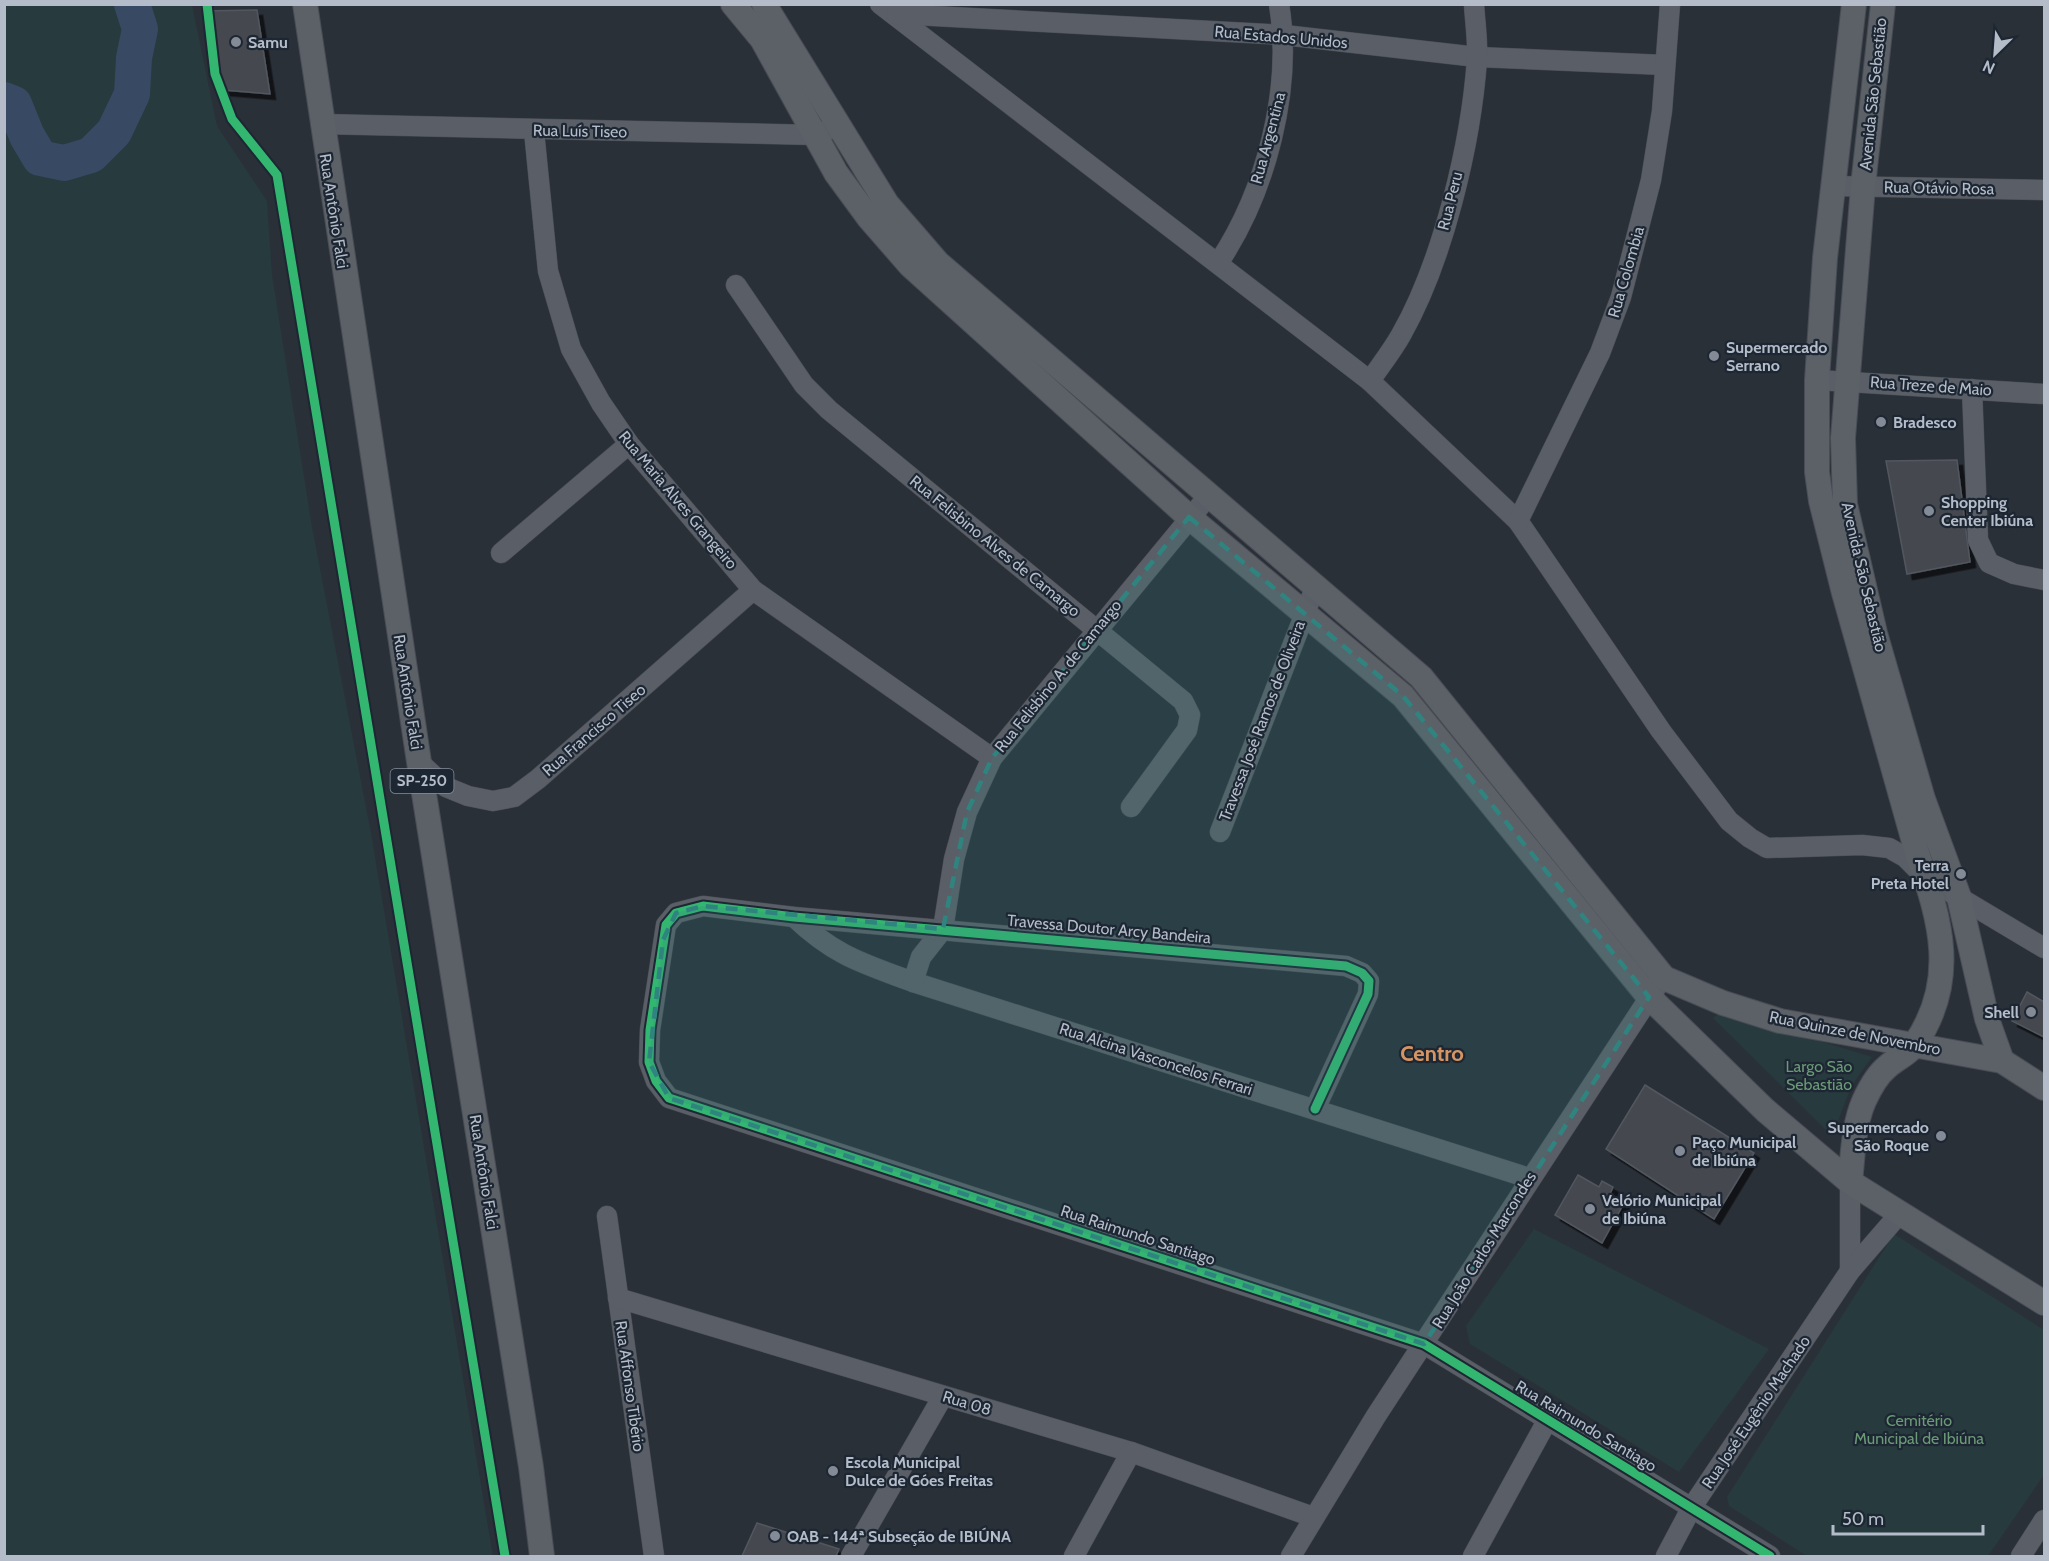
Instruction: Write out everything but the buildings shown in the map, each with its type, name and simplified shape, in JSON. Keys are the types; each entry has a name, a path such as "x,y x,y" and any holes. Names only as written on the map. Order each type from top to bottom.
{"main road":[{"name":"Rua Antônio Falci","path":"305,4 321,124 419,762 531,1467 542,1557"},
{"path":"733,4 762,39 826,130 938,263 1421,677 1664,978"},
{"path":"764,4 826,130 836,173 869,218 910,265 1190,517 1403,696 1649,997 1765,1110 1850,1182 2044,1303"},
{"name":"Avenida São Sebastião","path":"1854,4 1833,186 1817,380 1817,472 1821,501 1844,593 1941,933 1943,965 1938,991 1929,1019 1914,1046"},
{"name":"Avenida São Sebastião","path":"1883,4 1863,186 1848,381 1844,471 1845,504 1875,633 1923,799 1959,897 1987,1019 2002,1061"},
{"path":"1846,72 1874,74"},
{"path":"1817,472 1844,471"},
{"path":"1403,696 1421,677"},
{"name":"Rua Quinze de Novembro","path":"1664,978 1723,1003 1780,1021 2002,1061 2044,1088"},
{"path":"1850,1182 1855,1136 1864,1102 1885,1068 1914,1046"}],"street":[{"name":"Rua Argentina","path":"1219,262 1239,232 1275,124 1282,82 1284,35 1279,4"},
{"name":"Rua Peru","path":"1370,381 1401,335 1424,286 1444,230 1470,120 1477,57 1474,4"},
{"name":"Rua Colombia","path":"1518,521 1600,353 1621,297 1651,180 1662,111 1670,4"},
{"name":"Rua Estados Unidos","path":"888,9 1284,35 1477,57 1665,65"},
{"path":"888,9 1133,199 1219,262 1370,381 1518,521 1661,731 1730,821 1750,838 1767,848 1862,844 1889,848 1905,857 1925,877 2044,944"},
{"name":"Rua Luís Tiseo","path":"321,124 534,131 826,130"},
{"name":"Rua Maria Alves Grangeiro","path":"534,131 548,271 571,349 629,444 753,590 992,758"},
{"name":"Rua Otávio Rosa","path":"1833,186 2044,190"},
{"name":"Rua Felisbino Alves de Camargo","path":"736,285 804,385 829,410 1183,701 1190,715 1187,730 1131,807"},
{"name":"Rua Treze de Maio","path":"1817,380 2044,394"},
{"path":"1972,389 1978,540 1989,564 2014,574 2044,580"},
{"path":"501,553 629,444"},
{"name":"Rua Felisbino A. de Camargo","path":"913,982 921,957 943,929 954,859 967,812 992,758 1096,629 1210,494"},
{"name":"Travessa José Ramos de Oliveira","path":"1220,832 1316,585"},
{"name":"Rua Francisco Tiseo","path":"419,762 446,787 468,796 493,801 514,797 547,771 753,590"},
{"name":"Travessa Doutor Arcy Bandeira","path":"703,906 794,917 1346,966 1362,973 1369,981 1368,994 1315,1109"},
{"name":"Rua Raimundo Santiago","path":"703,906 676,913 666,924 663,940 649,1062 656,1081 669,1098 1424,1344 1770,1557"},
{"name":"Rua Alcina Vasconcelos Ferrari","path":"794,917 818,940 840,954 913,982 1529,1178"},
{"name":"Rua João Carlos Marcondes","path":"1291,1557 1313,1517 1529,1178 1649,997 1664,978"},
{"path":"1850,1182 1850,1271"},
{"name":"Rua José Eugênio Machado","path":"1666,1557 1692,1507 1850,1271 1901,1212"},
{"name":"Rua Affonso Tibério","path":"607,1216 654,1557"},
{"name":"Rua 08","path":"618,1298 1131,1452 1313,1517"},
{"path":"851,1557 943,1396"},
{"path":"1473,1557 1547,1421"},
{"path":"1074,1557 1131,1452"},
{"path":"2021,1557 2044,1520"}],"highlighted area":[{"path":"1189,517 1403,696 1649,997 1424,1344 669,1098 649,1062 663,940 676,913 703,906 943,929 967,812 992,758"}],"green space":[{"path":"5,4 192,5 217,126 267,201 272,275 312,527 371,833 493,1556 5,1556"},
{"name":"Largo São Sebastião","path":"1722,1011 1872,1057 1852,1085 1832,1136 1713,1018"},
{"path":"1534,1229 1769,1349 1679,1472 1470,1344 1466,1326"},
{"name":"Cemitério Municipal de Ibiúna","path":"1894,1234 2044,1330 2044,1475 1988,1556 1807,1556 1729,1506 1727,1497"}],"waterway":[{"path":"4,100 14,104 27,136 40,158 64,163 91,155 114,132 132,94 134,58 140,29 132,4"}],"cycle path":[{"path":"207,4 215,74 232,119 277,175 505,1556"},
{"path":"1315,1109 1368,994 1369,981 1362,973 1346,966 794,917 703,906 676,913 666,925 650,1030 649,1062 656,1081 669,1098 1424,1344 1770,1556"}],"place":[{"name":"Samu","path":"236,42"},
{"name":"Supermercado Serrano","path":"1714,356"},
{"name":"Bradesco","path":"1881,422"},
{"name":"Shopping Center Ibiúna","path":"1929,511"},
{"name":"Terra Preta Hotel","path":"1961,874"},
{"name":"Shell","path":"2031,1012"},
{"name":"Supermercado São Roque","path":"1941,1136"},
{"name":"Paço Municipal de Ibiúna","path":"1680,1151"},
{"name":"Velório Municipal de Ibiúna","path":"1590,1209"},
{"name":"Escola Municipal Dulce de Góes Freitas","path":"833,1471"},
{"name":"OAB - 144ª Subseção de IBIÚNA","path":"775,1536"}],"district":[{"name":"Centro","path":"1432,1053"}]}
